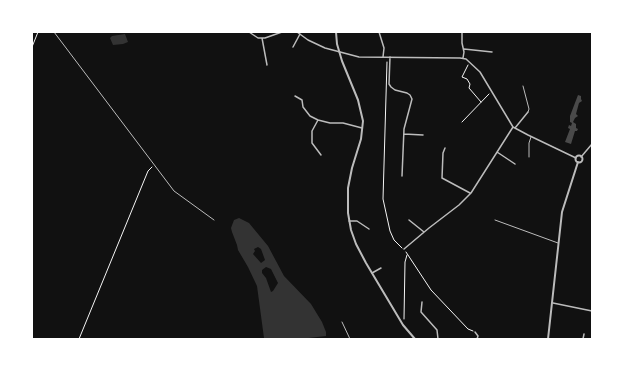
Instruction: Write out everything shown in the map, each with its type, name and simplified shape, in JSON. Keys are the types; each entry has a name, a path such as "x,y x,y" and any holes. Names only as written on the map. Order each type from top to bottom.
{"street":[{"path":"249,32 258,38 282,32"},
{"path":"297,32 314,43 359,57 466,59 480,72 514,127 576,158 578,156 581,157"},
{"path":"336,32 339,52 361,112 362,128 349,178 347,200 349,221 356,244 372,273 404,325 415,339"},
{"path":"379,32 384,48 383,57"},
{"path":"462,32 464,49 463,58"},
{"path":"293,47 300,34"},
{"path":"262,38 267,65"},
{"path":"464,49 492,52"},
{"path":"390,57 389,84 395,90 407,93 412,98 404,126 402,176"},
{"path":"295,96 302,100 303,107 310,116 318,120 330,123 343,123 362,128"},
{"path":"404,249 459,205 471,193 514,127 528,112"},
{"path":"318,120 312,131 312,143 321,155"},
{"path":"404,134 423,135"},
{"path":"548,339 562,212 578,162 582,160 581,157 592,144"},
{"path":"445,148 443,153 442,178 471,193"},
{"path":"497,152 515,164"},
{"path":"576,158 576,161 578,162"},
{"path":"408,220 424,232"},
{"path":"349,221 357,221 369,229"},
{"path":"372,273 381,268"},
{"path":"422,302 421,312 437,330 438,339"},
{"path":"551,303 592,311"},
{"path":"475,332 478,339"},
{"path":"583,339 584,334"}],"lane":[{"path":"54,32 174,191 214,220"},
{"path":"523,86 529,109 528,112"},
{"path":"529,157 529,144 531,136"},
{"path":"495,220 558,243"},
{"path":"342,322 350,339"}],"path":[{"path":"32,47 38,32"},
{"path":"387,57 383,198 390,231 394,240 404,249 431,290 468,329 475,332"},
{"path":"470,62 462,77 467,79 470,84 469,88 481,102"},
{"path":"462,122 492,92"},
{"path":"79,339 148,171 154,165"},
{"path":"404,325 406,256 408,255"}],"shaded area":[{"path":"125,34 128,42 113,45 110,38 112,36"},
{"path":"239,218 249,223 268,246 284,276 311,304 322,322 326,336 300,339 264,338 257,286 238,250 231,228 234,220","holes":["258,247 261,249 265,260 261,263 253,254 255,251 254,249","266,267 271,269 278,283 271,292 266,278 262,273 262,270"]}],"building":[{"path":"578,95 581,96 582,101 579,103 576,114 578,116 573,122 576,124 576,128 578,129 575,131 571,144 565,142 570,129 568,128 569,125 571,126 572,123 570,122 570,116"}]}
